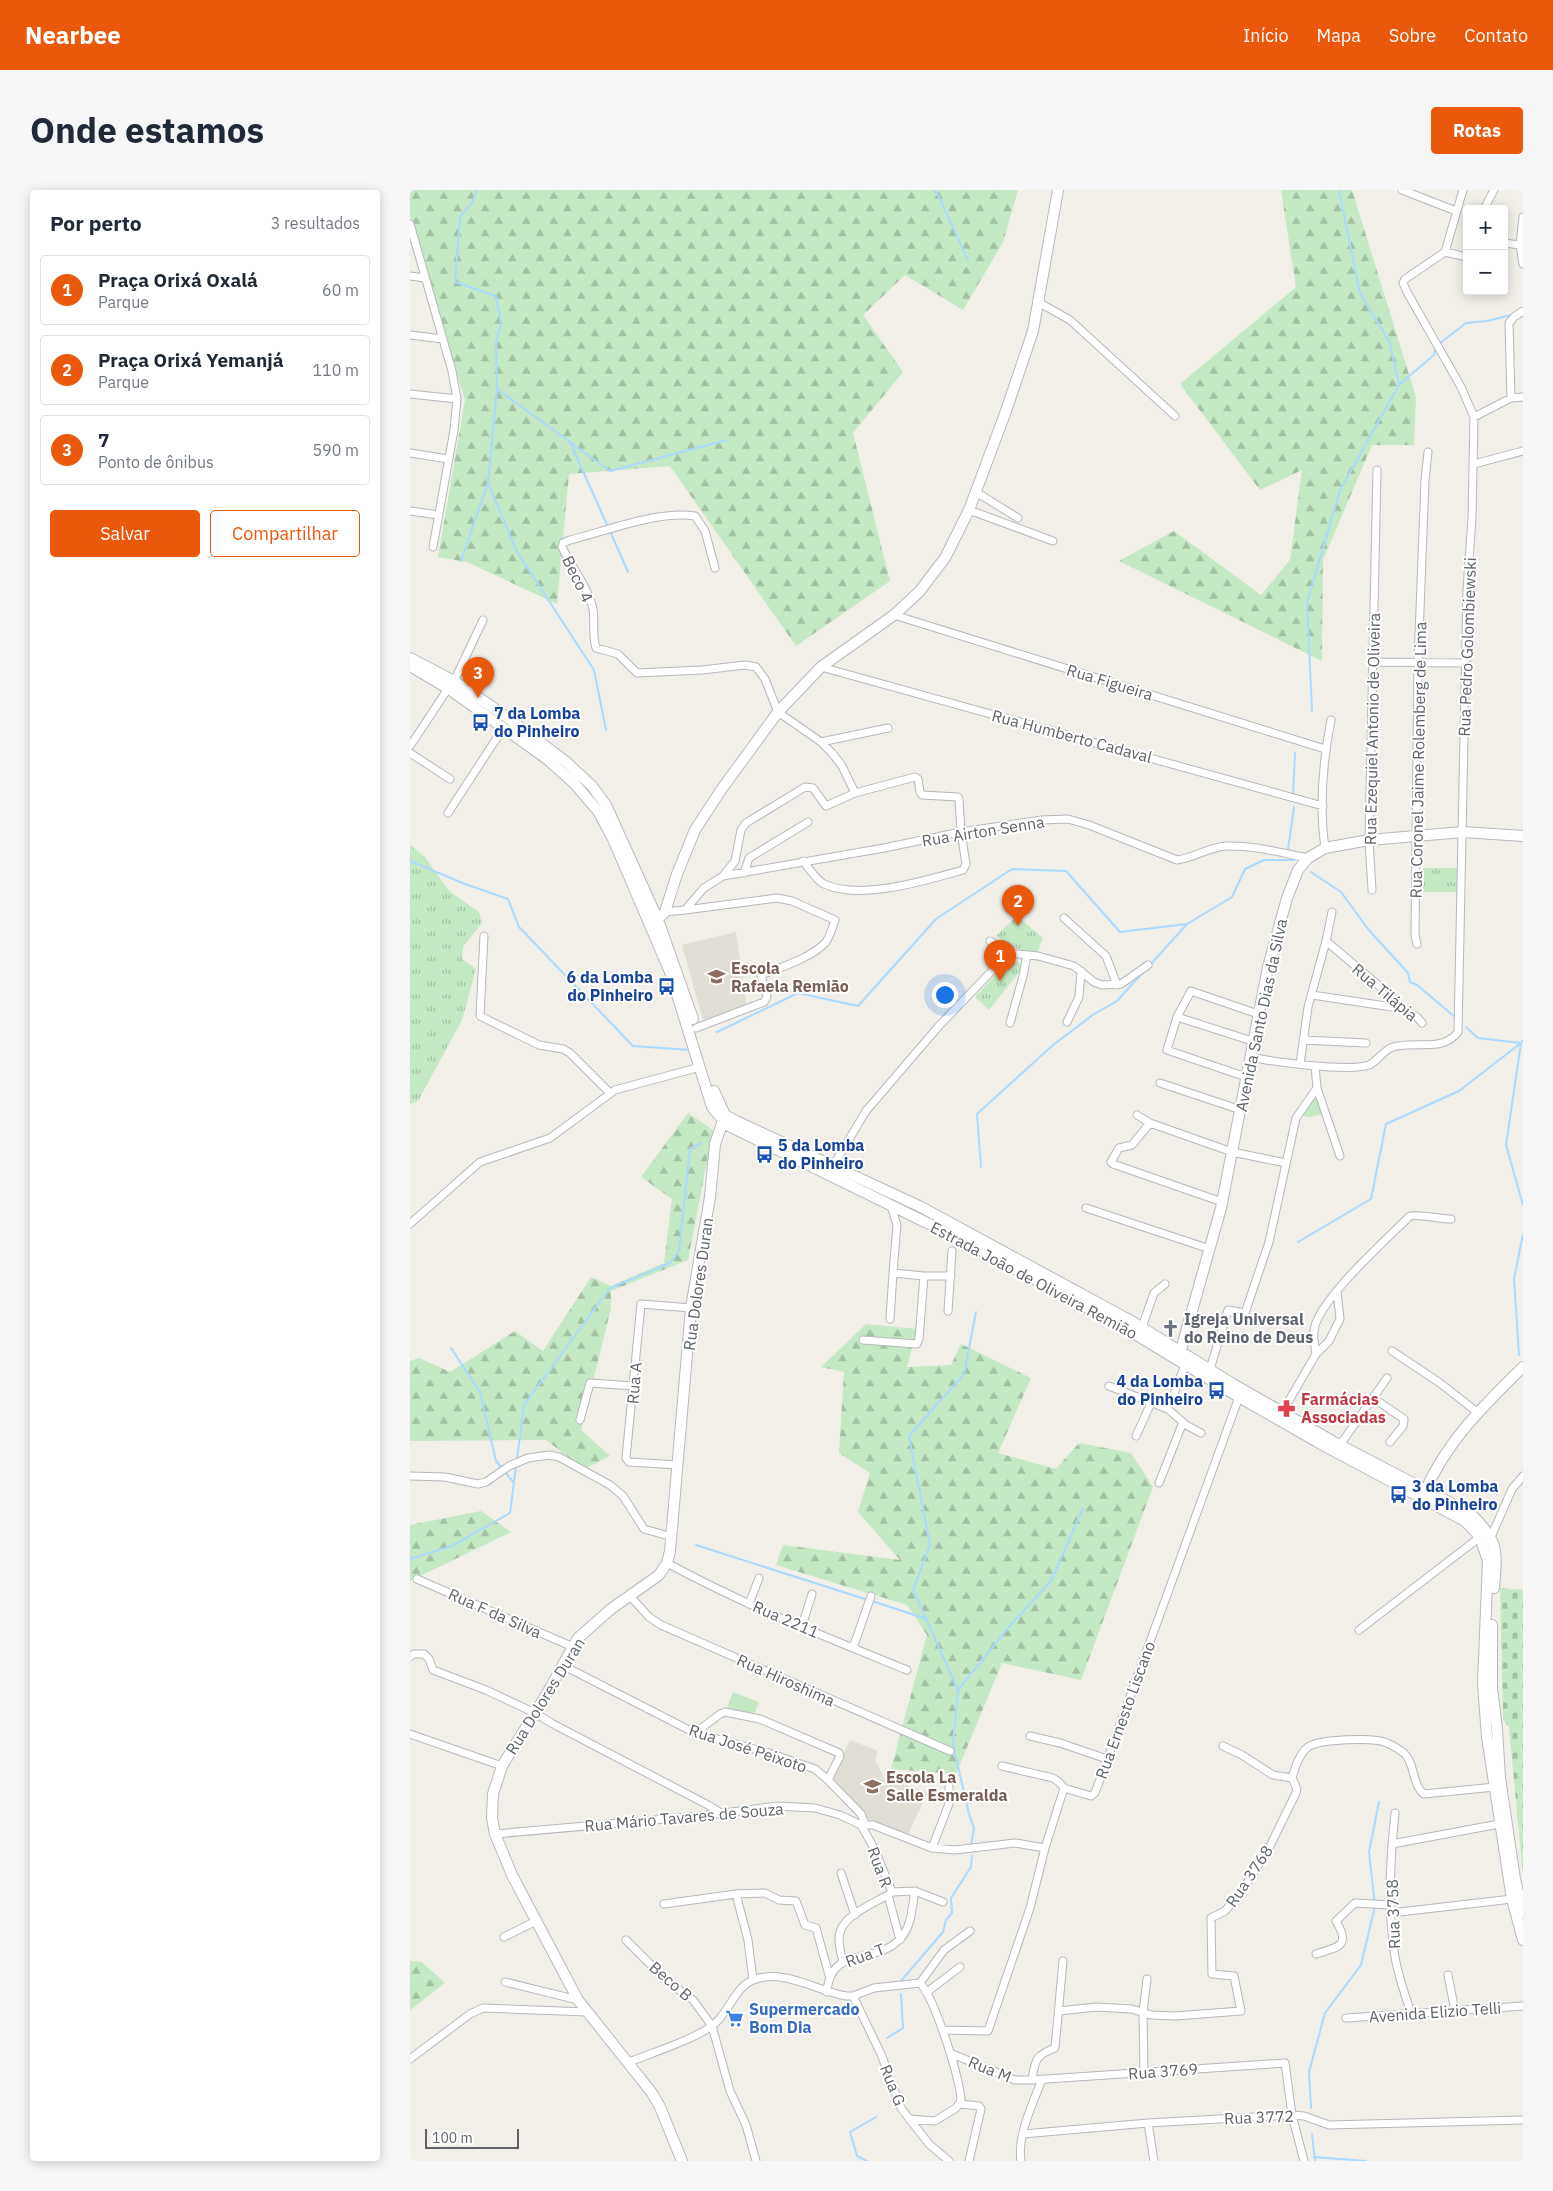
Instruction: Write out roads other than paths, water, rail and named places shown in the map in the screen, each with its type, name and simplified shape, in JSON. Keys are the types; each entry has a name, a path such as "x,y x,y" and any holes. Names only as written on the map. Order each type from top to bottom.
{"main road":[{"path":"658,918 695,830 778,712 821,667 894,615 919,592 945,558 969,510 1030,340 1058,190"},
{"name":"Estrada João de Oliveira Remião","path":"410,658 451,685 504,715 565,762 592,786 606,805 658,918 684,988 696,1028 700,1067 712,1107 732,1128 908,1213 1131,1326 1142,1327 1181,1359 1210,1369 1281,1415 1321,1444 1470,1513 1483,1526 1486,1537 1489,1571 1483,1684 1491,1722 1498,1737 1500,1778 1515,1879 1523,1914"},
{"name":"Estrada João de Oliveira Remião","path":"410,666 451,685 559,768 598,811 658,918 670,972 723,1118 896,1195 1131,1326 1239,1397 1281,1415 1340,1445 1424,1493 1486,1537"},
{"name":"Avenida Santo Dias da Silva","path":"1181,1359 1222,1202 1268,967 1287,898 1298,870 1308,858 1325,848 1369,840 1462,832 1523,836"},
{"name":"Rua Dolores Duran","path":"681,2161 660,2107 630,2062 578,2000 512,1875 495,1834 492,1818 493,1794 502,1766 578,1638 589,1627 655,1579 667,1563 672,1538 691,1308 710,1197 715,1144 723,1118"},
{"path":"892,1206 892,1198 896,1195"},
{"path":"1424,1493 1432,1476 1467,1423 1523,1368"},
{"name":"Estrada João de Oliveira Remião","path":"1491,1722 1487,1737 1499,1824 1512,1900 1523,1940"},
{"path":"1487,1737 1494,1735 1498,1737"}],"street":[{"path":"1405,190 1456,211"},
{"path":"1463,190 1445,252 1463,256"},
{"path":"1486,205 1494,190"},
{"path":"1523,217 1520,245 1523,264"},
{"path":"410,224 452,372 457,399 454,430 433,547"},
{"path":"1508,244 1520,245"},
{"name":"Rua Pedro Golombiewski","path":"1315,1066 1361,1067 1371,1064 1394,1047 1443,1044 1453,1039 1458,1032 1467,588 1474,464 1474,417 1461,387 1406,292 1404,280 1445,252"},
{"path":"410,276 425,278"},
{"path":"1038,302 1070,320 1175,416"},
{"path":"1511,398 1510,323 1514,317 1523,311"},
{"path":"410,335 443,339"},
{"path":"410,394 457,399"},
{"path":"1474,417 1511,398 1523,397"},
{"path":"1474,464 1523,451"},
{"name":"Rua Coronel Jaime Rolemberg de Lima","path":"1417,944 1415,935 1418,662 1428,452"},
{"path":"410,453 448,459"},
{"name":"Rua Ezequiel Antonio de Oliveira","path":"1372,890 1369,840 1377,470"},
{"path":"976,492 1018,518"},
{"path":"969,510 1053,541"},
{"path":"410,511 438,515"},
{"name":"Beco 4","path":"715,568 705,531 695,516 657,517 570,540 563,543 562,547 573,570 588,593 593,611 596,648 618,654 637,673 702,670 736,666 756,667 765,679 778,712"},
{"name":"Rua Figueira","path":"894,615 1325,749"},
{"path":"410,746 451,685 483,620"},
{"path":"1374,662 1466,663"},
{"name":"Rua Humberto Cadaval","path":"821,667 1323,806"},
{"path":"778,712 821,742 842,766 856,792"},
{"path":"1325,848 1323,806 1325,749 1331,720"},
{"path":"448,813 504,727"},
{"path":"821,742 888,728"},
{"path":"410,753 450,779"},
{"path":"723,876 735,861 741,830 746,823 805,787 813,788 826,806 856,792 917,778 922,795 958,797 960,802 961,832 966,867 963,870 920,882 872,890 842,888 823,884 803,861"},
{"name":"Rua Airton Senna","path":"685,910 704,888 723,876 961,832 1042,820 1068,820 1089,825 1177,860 1186,859 1225,846 1265,850 1308,858"},
{"path":"744,873 749,858 808,822"},
{"path":"658,918 685,910 777,898 792,901 835,920 827,941 818,948 792,963 762,975 767,997 764,1002 696,1028"},
{"path":"1300,1064 1312,995 1332,912"},
{"path":"1064,918 1106,956 1117,985"},
{"path":"484,936 480,1016 539,1045 563,1049 570,1053 610,1093"},
{"name":"Rua Tilápia","path":"1326,941 1391,996 1399,1008 1412,1014 1422,1023"},
{"path":"990,942 1008,953 1038,956 1074,966 1094,982 1102,985 1117,985 1129,980 1148,965"},
{"path":"833,1166 866,1111 938,1027 1008,953"},
{"path":"1010,1023 1027,955"},
{"path":"1067,1022 1079,997 1081,971"},
{"path":"1246,1077 1167,1050 1177,1017 1191,991 1258,1014"},
{"path":"1312,995 1399,1008"},
{"path":"1177,1017 1252,1042"},
{"path":"1303,1040 1366,1043"},
{"path":"1250,1057 1315,1066 1317,1088 1340,1156"},
{"path":"410,1224 480,1162 550,1138 610,1093 650,1079 700,1067"},
{"path":"1160,1083 1241,1110"},
{"path":"1210,1369 1228,1310 1245,1313 1269,1242 1296,1118 1317,1088"},
{"path":"1137,1115 1150,1123 1232,1152 1286,1163"},
{"path":"1150,1123 1132,1145 1119,1148 1112,1159 1113,1164 1222,1202"},
{"path":"890,1318 897,1225 892,1206"},
{"path":"1086,1208 1210,1249"},
{"path":"897,1225 908,1213"},
{"path":"1316,1354 1314,1330 1320,1313 1337,1291 1410,1216 1451,1220"},
{"path":"948,1311 952,1251"},
{"path":"893,1273 950,1276"},
{"path":"863,1340 917,1344 924,1276"},
{"path":"1142,1327 1154,1293 1165,1284"},
{"path":"1281,1415 1316,1354 1330,1341 1340,1319 1337,1291"},
{"name":"Rua A","path":"678,1465 627,1460 641,1304 691,1308"},
{"path":"1392,1351 1440,1382 1477,1412"},
{"path":"1168,1409 1181,1359"},
{"path":"1340,1445 1387,1378"},
{"path":"580,1420 590,1383 634,1386"},
{"path":"1109,1386 1168,1409 1200,1433"},
{"name":"Rua Ernesto Liscano","path":"1064,1788 1093,1795 1239,1397"},
{"path":"1373,1398 1404,1419 1402,1426 1390,1442"},
{"path":"1136,1436 1152,1403"},
{"path":"1159,1483 1183,1422"},
{"path":"410,1476 445,1477 478,1484 486,1482 509,1466 528,1458 549,1455 559,1457 610,1486 623,1496 644,1529 672,1538"},
{"path":"1359,1630 1486,1537 1498,1523 1512,1490 1523,1476"},
{"path":"1483,1526 1498,1523"},
{"name":"Rua 2211","path":"667,1563 749,1604 907,1670"},
{"path":"749,1604 759,1578"},
{"name":"Rua F da Silva","path":"417,1579 573,1647"},
{"path":"802,1626 812,1594"},
{"name":"Rua Hiroshima","path":"630,1596 649,1617 662,1625 950,1751"},
{"path":"853,1648 871,1596"},
{"path":"410,1657 414,1654 424,1654 429,1659 433,1670 486,1690 535,1713 708,1805 721,1814"},
{"name":"Rua José Peixoto","path":"562,1665 695,1733 803,1764 828,1780 861,1814 863,1824"},
{"path":"695,1733 725,1712 760,1719 839,1753 840,1756 828,1780"},
{"path":"410,1734 502,1766"},
{"path":"1030,1736 1060,1743 1107,1759"},
{"path":"1223,1746 1242,1755 1272,1775 1292,1778 1302,1753 1308,1746 1320,1742 1353,1740 1386,1742 1404,1753 1424,1794 1495,1787"},
{"path":"942,2030 988,2031 1030,1908 1044,1848 1064,1788 1053,1778 1002,1766"},
{"name":"Rua 3768","path":"1143,2012 1151,2015 1175,2016 1241,2011 1234,1976 1212,1974 1211,1918 1225,1912 1233,1903 1270,1846 1296,1793 1296,1786 1292,1778"},
{"path":"932,1848 950,1801 949,1787"},
{"name":"Rua Mário Tavares de Souza","path":"495,1834 721,1814 776,1806 815,1808 863,1824 873,1824 932,1848 955,1850 1015,1843 1044,1848"},
{"name":"Rua 3758","path":"1395,1813 1392,1844 1391,1909 1395,1958 1410,2013"},
{"name":"Rua R","path":"863,1824 875,1850 890,1893 900,1940"},
{"path":"1392,1844 1499,1824"},
{"path":"841,1873 855,1915"},
{"path":"843,1962 839,1938 841,1929 855,1915 890,1893 915,1891 943,1902"},
{"name":"Rua T","path":"827,1992 829,1975 835,1967 843,1962 877,1951 900,1940 910,1920 915,1891"},
{"path":"664,1904 736,1894 765,1893 779,1900 796,1901 805,1925 816,1928 829,1975"},
{"path":"736,1894 748,1940 753,1980"},
{"path":"1316,1954 1336,1948 1342,1943 1344,1937 1336,1921 1355,1903 1391,1909 1512,1900"},
{"path":"504,1937 536,1921"},
{"path":"630,2062 712,2026 724,2015 743,1987 753,1980 788,1978 804,1982 827,1992 853,1996 874,1988 920,1984 944,1950 970,1931"},
{"name":"Beco B","path":"626,1940 668,1982 693,2000 712,2026"},
{"path":"1032,2080 1036,2059 1041,2054 1055,2048 1063,1961"},
{"path":"928,1992 960,1967"},
{"path":"1448,1976 1455,2011"},
{"path":"1144,2072 1143,2012 1147,1979"},
{"path":"505,1982 578,2000"},
{"path":"920,1984 928,1992 950,2053 961,2095 961,2104"},
{"name":"Rua G","path":"853,1996 863,2021 876,2044 901,2108 929,2144 949,2161"},
{"name":"Avenida Elizio Telli","path":"1346,2018 1523,2006"},
{"path":"1059,2011 1096,2007 1132,2009 1143,2012"},
{"path":"410,2059 470,2014 483,2008 587,2012"},
{"path":"712,2026 730,2091 746,2125 756,2161"},
{"name":"Rua M","path":"950,2053 1014,2080 1042,2079"},
{"name":"Rua 3769","path":"1042,2079 1284,2062 1292,2115"},
{"path":"1021,2161 1019,2151 1023,2134 1042,2079"},
{"path":"909,2119 936,2122 961,2104 979,2106 981,2109 969,2161"},
{"path":"1292,2115 1304,2161"},
{"name":"Rua 3772","path":"1023,2134 1148,2123 1292,2115 1304,2116 1329,2125 1523,2120"},
{"path":"1148,2123 1154,2161"}],"waterway":[{"path":"461,561 488,483 497,389 496,342 501,323 496,296 455,282 460,217 472,203 477,190"},
{"path":"933,190 938,195 968,260"},
{"path":"1312,711 1307,603 1340,490 1399,385 1390,343 1360,293 1339,190"},
{"path":"1439,344 1466,323 1487,321 1511,315"},
{"path":"1400,384 1434,355 1436,347"},
{"path":"497,389 610,471 727,440"},
{"path":"570,442 608,527"},
{"path":"488,483 517,552 594,670 606,730"},
{"path":"610,531 628,572"},
{"path":"1293,795 1295,753"},
{"path":"1288,850 1294,807"},
{"path":"1150,965 1187,924 1232,897 1245,869 1264,860 1294,860"},
{"path":"410,861 465,884 508,899 519,927 633,1046 690,1050"},
{"path":"717,1032 798,993 858,1006 936,919 1012,869 1066,871 1120,932 1187,924"},
{"path":"1311,872 1341,892 1368,929 1408,973 1410,982 1417,985 1455,1017"},
{"path":"981,1167 977,1114 1053,1045 1094,1014 1117,1001 1143,972"},
{"path":"1466,1027 1478,1038 1521,1043 1523,1040"},
{"path":"1521,1043 1506,1145 1523,1205"},
{"path":"1298,1242 1371,1199 1386,1124 1459,1091 1521,1043"},
{"path":"517,1459 524,1405 610,1288 670,1263 679,1251 690,1149 701,1143"},
{"path":"1519,1355 1514,1279 1523,1234"},
{"path":"971,1845 974,1828 953,1745 958,1690 913,1590 930,1545 909,1436 964,1374 976,1312"},
{"path":"451,1348 480,1392 496,1461 502,1468"},
{"path":"410,1559 452,1546 510,1513 516,1466"},
{"path":"505,1472 514,1483"},
{"path":"958,1690 1008,1628 1051,1581 1083,1508"},
{"path":"696,1545 868,1600"},
{"path":"872,1601 927,1619"},
{"path":"1311,2108 1309,2072 1325,2013 1361,1965 1375,1906 1369,1852 1379,1802"},
{"path":"900,1982 943,1932 946,1920 952,1913 951,1898 971,1867 972,1856"},
{"path":"887,2038 903,2028 901,1994"},
{"path":"867,2161 857,2156 850,2132 876,2117"},
{"path":"1312,2134 1315,2161"},
{"path":"1314,2157 1366,2161"}],"place":[{"name":"7","path":"478,698"},
{"name":"7 da Lomba do Pinheiro","path":"480,722"},
{"name":"Praça Orixá Yemanjá","path":"1018,926"},
{"name":"Escola Rafaela Remião","path":"717,977"},
{"name":"Praça Orixá Oxalá","path":"1000,981"},
{"name":"6 da Lomba do Pinheiro","path":"667,986"},
{"name":"5 da Lomba do Pinheiro","path":"764,1154"},
{"name":"Igreja Universal do Reino de Deus","path":"1170,1328"},
{"name":"4 da Lomba do Pinheiro","path":"1217,1390"},
{"name":"Farmácias Associadas","path":"1287,1408"},
{"name":"3 da Lomba do Pinheiro","path":"1398,1495"},
{"name":"Escola La Salle Esmeralda","path":"872,1786"},
{"name":"Supermercado Bom Dia","path":"735,2018"}]}
